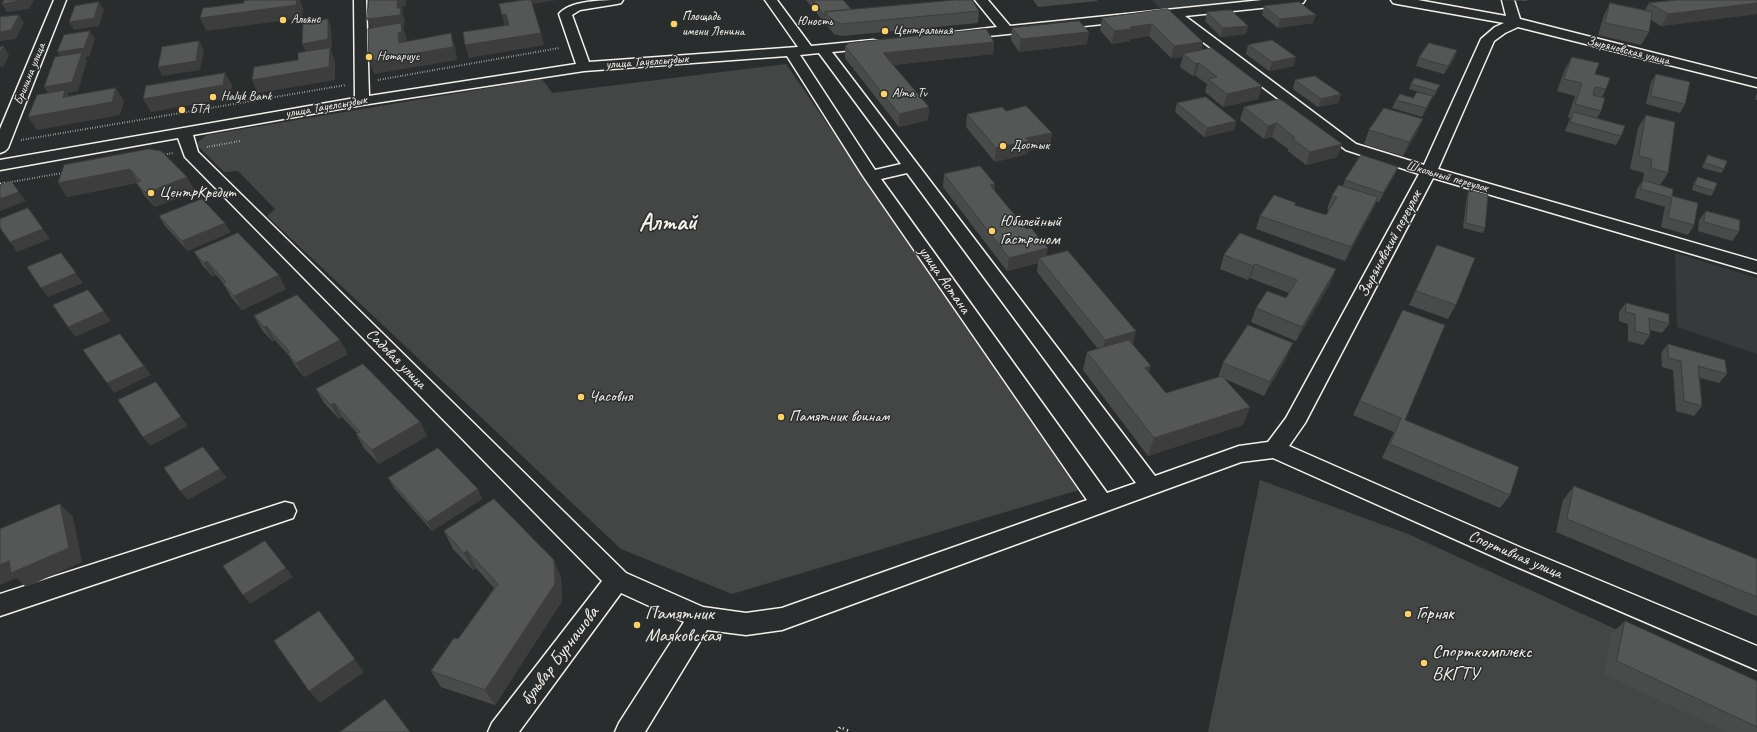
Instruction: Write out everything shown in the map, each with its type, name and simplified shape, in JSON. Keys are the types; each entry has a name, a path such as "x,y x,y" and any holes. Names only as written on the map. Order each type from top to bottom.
{"street":[{"name":"Брилина улица","path":"1,146 60,0"},
{"path":"360,0 360,83 362,101"},
{"path":"584,67 565,14 576,7 617,0"},
{"name":"улица Астана","path":"771,0 807,50 911,167 1151,487"},
{"path":"981,0 1006,30"},
{"path":"947,36 1299,0"},
{"path":"1398,0 1507,21"},
{"path":"1467,0 1507,21"},
{"path":"1507,21 1508,0"},
{"name":"Школьный переулок","path":"1173,13 1351,147 1429,172 1757,267"},
{"name":"Зыряновская улица","path":"1507,21 1757,83"},
{"name":"Зыряновский переулок","path":"1275,449 1298,416 1429,172 1488,39 1500,30 1507,21"},
{"name":"улица Тауелсыздык","path":"0,165 187,141 362,101 584,67 885,43"},
{"name":"улица Астана","path":"807,50 871,176 1102,504"},
{"name":"Садовая улица","path":"187,141 191,154 617,580"},
{"path":"871,176 911,167"},
{"path":"617,580 701,618 746,624 782,619 1239,454 1275,449"},
{"name":"Спортивная улица","path":"1275,449 1516,556 1757,658"},
{"path":"0,605 285,511"},
{"name":"бульвар Бурнашова","path":"502,732 617,580"},
{"path":"629,732 701,618"}],"path":[{"path":"1,146 559,48"},
{"path":"160,155 187,141 240,141"},
{"path":"0,184 64,173"},
{"path":"837,732 840,727 851,732"}],"shaded area":[{"path":"1152,0 1254,0 1162,11"},
{"path":"786,64 1079,490 732,594 621,549 267,216 275,209 238,171 224,172 198,146 198,142 207,135 542,79 552,93"},
{"path":"1675,253 1757,278 1757,354 1677,327"},
{"name":"Горняк","path":"1260,480 1408,534 1757,694 1757,732 1208,732"}],"building":[{"path":"4,0 24,0 2,4"},
{"path":"297,0 296,5 200,18 203,8 244,3 244,1"},
{"path":"369,0 398,0 397,8 401,8 400,15 367,19"},
{"path":"531,0 541,33 465,45 463,32 509,25 506,14 502,15 499,4"},
{"path":"813,0 843,0 851,9 825,12 825,16"},
{"path":"955,0 972,0 979,11 841,24 834,21 825,12"},
{"path":"1677,0 1757,0 1757,3 1668,14 1649,3"},
{"path":"99,2 94,18 69,22 75,6"},
{"path":"1299,2 1316,15 1280,19 1264,6"},
{"path":"1610,3 1652,12 1649,32 1605,23"},
{"path":"1168,9 1203,42 1174,46 1152,24 1130,27 1132,29 1114,31 1102,18"},
{"path":"1231,10 1248,26 1223,28 1207,12"},
{"path":"19,15 11,30 0,32 0,17"},
{"path":"328,19 328,39 302,44 303,23"},
{"path":"1079,21 1089,32 1021,39 1012,28"},
{"path":"401,23 402,32 398,33 399,43 451,33 453,47 369,61 368,29"},
{"path":"986,29 994,42 883,53 929,107 899,114 845,46 849,43"},
{"path":"90,31 84,48 57,52 64,35"},
{"path":"1272,40 1296,57 1272,62 1248,45"},
{"path":"199,41 196,61 158,67 162,47"},
{"path":"1429,43 1457,50 1448,66 1419,58"},
{"path":"4,46 0,53 0,47"},
{"path":"330,48 329,67 252,80 254,67 298,60 298,53"},
{"path":"1212,48 1262,86 1227,94 1208,79 1217,77 1199,63 1196,64 1183,54"},
{"path":"82,53 72,82 44,87 55,57"},
{"path":"1572,57 1599,63 1595,74 1610,78 1606,89 1595,87 1593,95 1605,98 1601,111 1575,104 1582,83 1564,79"},
{"path":"225,73 223,85 143,99 146,86"},
{"path":"1656,74 1690,82 1685,104 1651,96"},
{"path":"1315,76 1341,94 1321,99 1295,80"},
{"path":"1415,78 1440,85 1436,91 1411,84"},
{"path":"116,88 112,102 28,117 37,95 65,90 63,97"},
{"path":"1417,92 1433,96 1426,108 1396,100 1400,94 1413,98"},
{"path":"1206,97 1236,121 1207,128 1177,103"},
{"path":"1280,99 1342,144 1310,152 1292,138 1295,138 1277,123 1268,126 1244,107"},
{"path":"1026,106 1052,133 1026,138 1029,141 996,148 967,114 1002,107 1006,111"},
{"path":"1384,108 1423,119 1409,142 1369,130"},
{"path":"1574,112 1625,126 1621,136 1570,122"},
{"path":"1646,115 1675,122 1668,173 1651,168 1652,159 1639,156"},
{"path":"149,149 161,151 187,177 146,193 136,183 141,181 130,169 58,183 64,165"},
{"path":"1361,155 1398,167 1383,193 1345,180"},
{"path":"1708,155 1727,161 1724,169 1705,163"},
{"path":"980,166 995,184 990,185 1026,229 1031,228 1048,248 1009,258 944,174"},
{"path":"1698,177 1717,183 1714,191 1695,185"},
{"path":"1643,180 1673,189 1672,196 1698,203 1694,225 1668,218 1672,198 1641,189"},
{"path":"11,181 19,192 0,199 0,185"},
{"path":"1339,185 1378,197 1351,247 1260,216 1274,195 1296,203 1294,205 1326,215 1337,197 1332,196"},
{"path":"1469,190 1488,195 1485,228 1466,223"},
{"path":"202,199 225,223 182,241 159,216"},
{"path":"28,208 43,229 10,242 0,228 0,219"},
{"path":"1706,211 1740,220 1739,232 1704,222"},
{"path":"238,233 279,275 234,296 223,284 226,282 207,261 204,263 194,252"},
{"path":"1240,233 1336,269 1302,327 1256,308 1267,291 1286,298 1297,280 1255,264 1253,266 1224,255"},
{"path":"1437,245 1475,258 1456,305 1416,291"},
{"path":"1068,251 1136,331 1105,340 1039,258"},
{"path":"61,253 76,273 41,288 27,267"},
{"path":"88,290 104,311 68,327 53,305"},
{"path":"297,295 340,340 296,363 287,353 290,352 266,326 264,327 254,316"},
{"path":"1626,303 1669,314 1669,324 1649,318 1650,335 1635,331 1635,314 1626,312"},
{"path":"1403,310 1445,325 1405,420 1519,467 1510,495 1390,444 1401,418 1360,401"},
{"path":"1248,325 1293,343 1270,382 1223,363"},
{"path":"120,334 144,366 107,383 83,350"},
{"path":"1129,340 1151,366 1145,368 1166,393 1222,376 1250,407 1154,438 1087,352"},
{"path":"1668,344 1725,360 1727,374 1698,366 1702,406 1684,401 1681,361 1669,358"},
{"path":"363,364 420,422 372,450 356,434 360,432 334,403 331,405 316,389"},
{"path":"156,382 181,417 143,437 118,400"},
{"path":"203,447 220,469 180,491 164,468"},
{"path":"438,448 478,489 427,522 388,478"},
{"path":"1574,486 1757,559 1757,597 1567,519"},
{"path":"494,499 554,560 555,584 485,690 431,671 454,638 458,639 498,584 467,551 464,553 444,531"},
{"path":"60,504 69,548 11,573 9,561 0,565 0,529"},
{"path":"265,541 286,568 243,595 223,566"},
{"path":"319,611 355,659 309,691 274,641"},
{"path":"1625,621 1757,681 1757,727 1617,661"},
{"path":"385,699 410,732 340,732"}],"place":[{"name":"Юность","path":"815,8"},
{"name":"Альянс","path":"283,20"},
{"name":"Площадь имени Ленина","path":"674,24"},
{"name":"Центральная","path":"885,31"},
{"name":"Нотариус","path":"369,57"},
{"name":"Alma Tv","path":"884,94"},
{"name":"Halyk Bank","path":"213,97"},
{"name":"БТА","path":"182,110"},
{"name":"Достык","path":"1003,146"},
{"name":"ЦентрКредит","path":"151,193"},
{"name":"Юбилейный Гастроном","path":"992,231"},
{"name":"Часовня","path":"581,397"},
{"name":"Памятник воинам","path":"781,417"},
{"name":"Горняк","path":"1408,614"},
{"name":"Памятник Маяковская","path":"637,625"},
{"name":"Спорткомплекс ВКГТУ","path":"1424,663"}],"district":[{"name":"Алтай","path":"668,224"}]}
